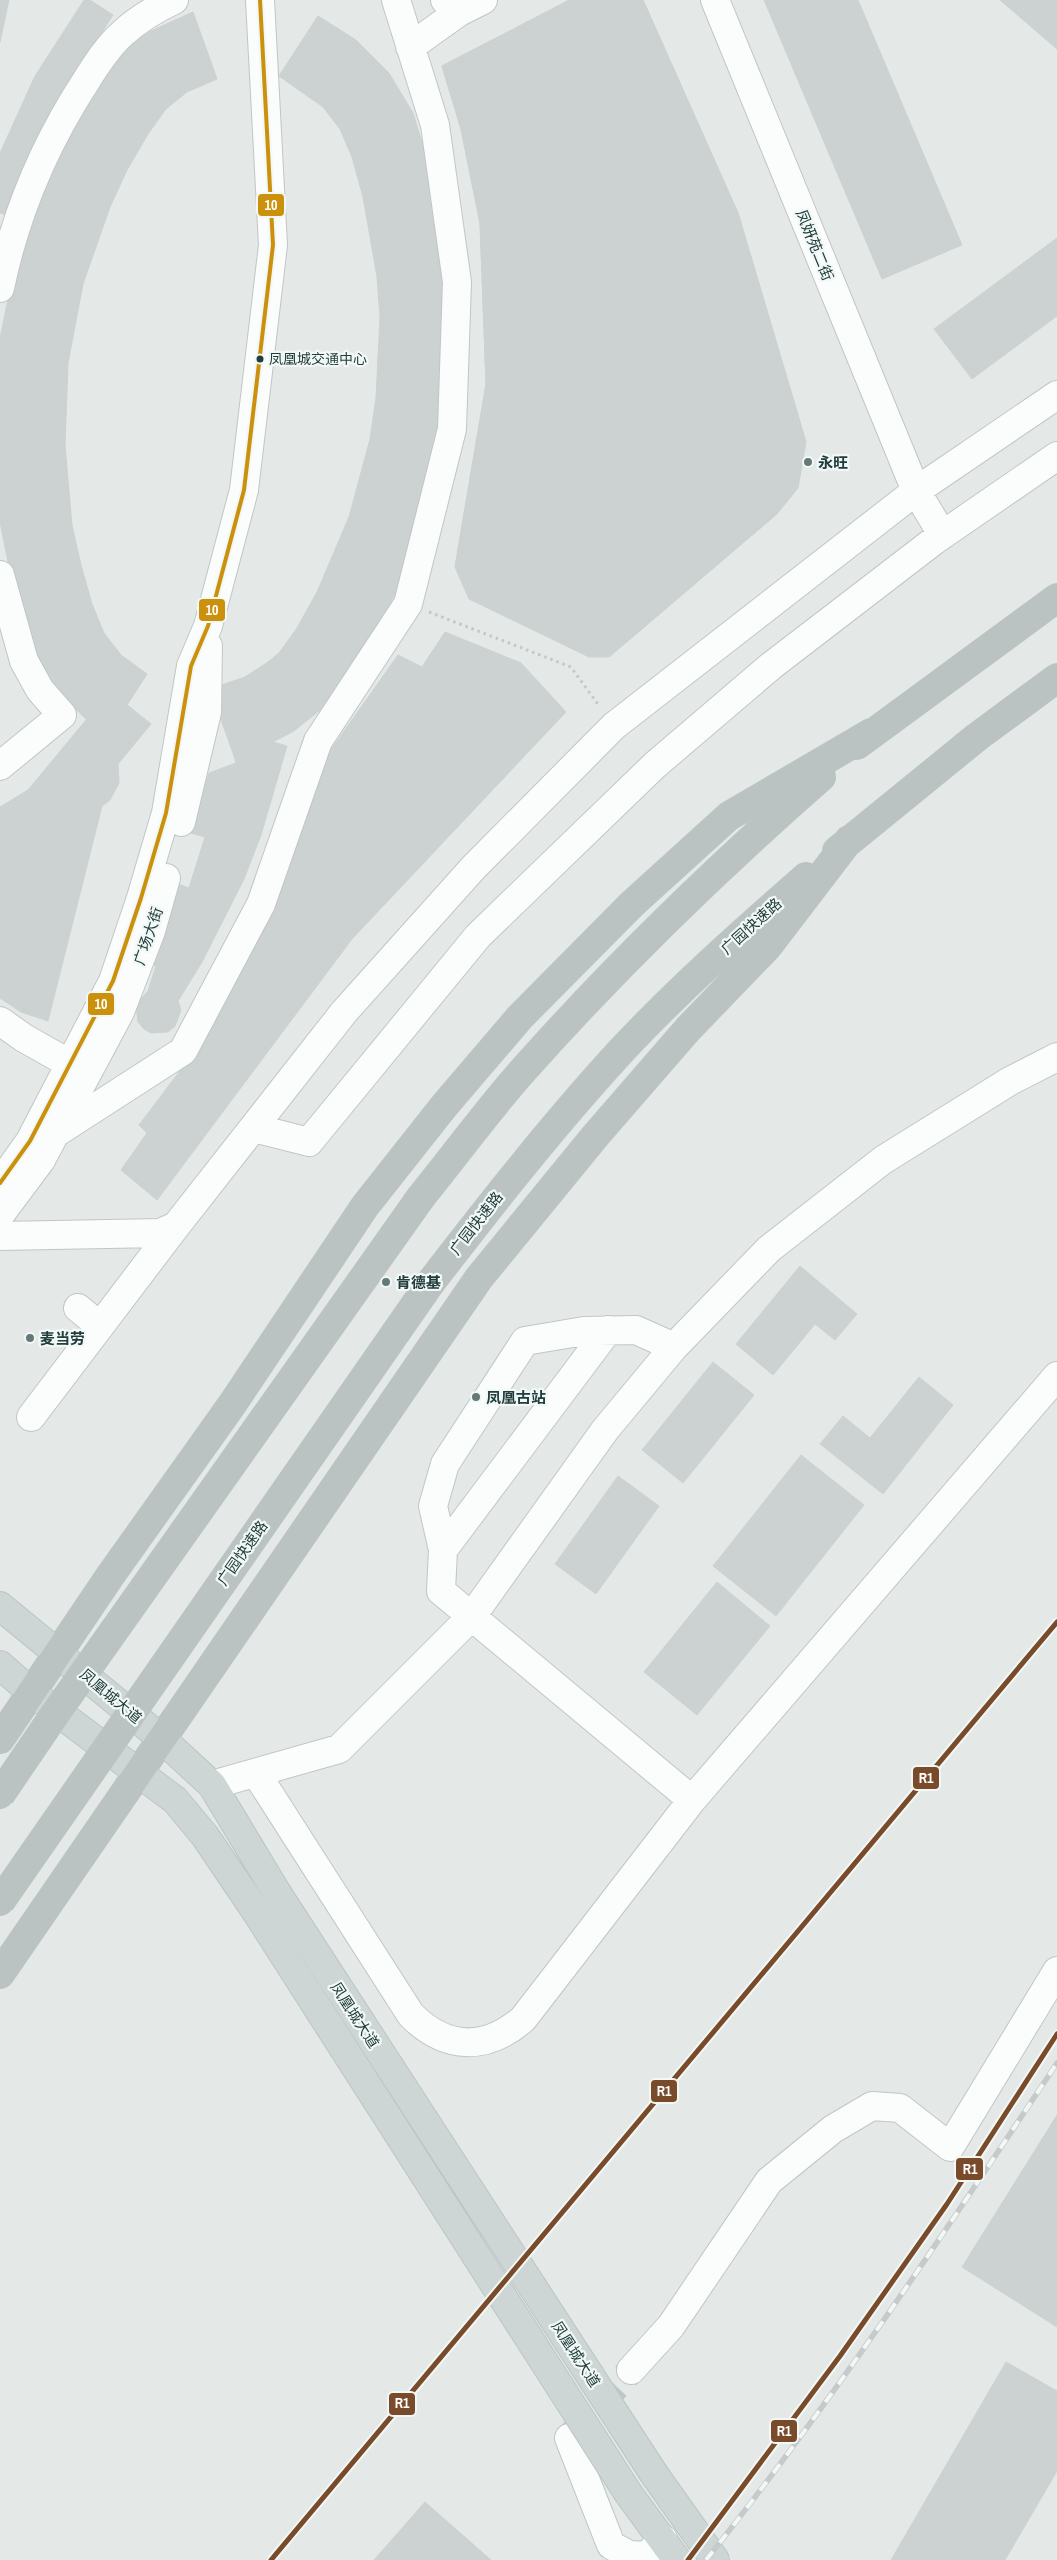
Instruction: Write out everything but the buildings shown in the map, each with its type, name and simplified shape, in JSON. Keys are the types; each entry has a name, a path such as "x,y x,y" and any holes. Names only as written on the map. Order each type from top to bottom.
{"highway":[{"path":"0,1795 55,1714 421,1197 525,1068 646,938 749,840 871,733 1057,598"},
{"name":"广园快速路","path":"0,1902 431,1282 526,1159 622,1050 730,943 849,840 977,736 1057,678"},
{"path":"0,1739 57,1652 231,1406 365,1206 444,1106 520,1017 632,904 728,816 871,733"},
{"path":"0,1974 140,1774 162,1739 479,1278 596,1135 688,1029 768,946 849,840"}],"main road":[{"name":"凤凰城大道","path":"0,1606 162,1739 212,1785 277,1893 654,2474 715,2560"},
{"name":"凤凰城大道","path":"0,1665 31,1692 176,1800 191,1816 255,1910 628,2493 670,2550"}],"street":[{"path":"0,288 6,236 53,138 97,64 122,34 153,9 174,0"},
{"name":"广场大街","path":"0,1183 30,1141 112,981 141,898 166,812 190,666 208,626 244,490 273,245 260,0"},
{"path":"56,1133 183,1051 261,904 318,741 408,604 452,429 457,282 435,125 396,0"},
{"path":"410,47 452,6 483,0"},
{"name":"凤妍苑二街","path":"715,0 916,491 942,534"},
{"path":"31,1417 176,1226 344,1012 474,867 614,726 916,491 1057,395"},
{"path":"254,1128 309,1142 478,936 656,764 771,666 942,534 1057,456"},
{"path":"0,575 24,661 40,690 62,715 0,766"},
{"name":"广场大街","path":"0,1216 41,1160 56,1133 120,1012 151,931 181,823 207,712 208,626"},
{"path":"0,1021 24,1038 70,1064"},
{"path":"212,1785 339,1749 472,1616 605,1430 674,1347 769,1249 883,1160 1010,1081 1057,1057"},
{"path":"0,1236 160,1233 176,1226"},
{"path":"78,1308 100,1326"},
{"path":"443,1550 608,1330"},
{"path":"674,1347 636,1330 584,1331 525,1340 445,1464 433,1506 443,1550 442,1591 692,1800"},
{"path":"256,1773 411,2015 434,2034 462,2042 489,2040 501,2035 523,2019 692,1800 1057,1376"},
{"path":"631,2370 671,2326 769,2181 833,2129 872,2106 900,2108 950,2147 1057,1970"},
{"path":"569,2438 611,2545 629,2555 648,2556 670,2550"}],"path":[{"path":"408,604 571,667 614,726"}],"tunnel":[{"path":"569,2438 631,2370"}],"railway":[{"path":"688,2560 840,2356 947,2204 1057,2034"},
{"path":"706,2560 753,2500 887,2316 1057,2063"}],"transit line":[{"name":"10","path":"0,1183 30,1141 113,981 141,898 166,813 191,666 208,626 244,490 273,245 260,0"},
{"name":"R1","path":"271,2560 1057,1622"},
{"name":"R1","path":"688,2560 840,2356 947,2204 1057,2034"}],"place":[{"name":"凤凰城交通中心","path":"260,359"},
{"name":"永旺","path":"808,462"},
{"name":"肯德基","path":"386,1282"},
{"name":"麦当劳","path":"30,1338"},
{"name":"凤凰古站","path":"476,1397"}]}
